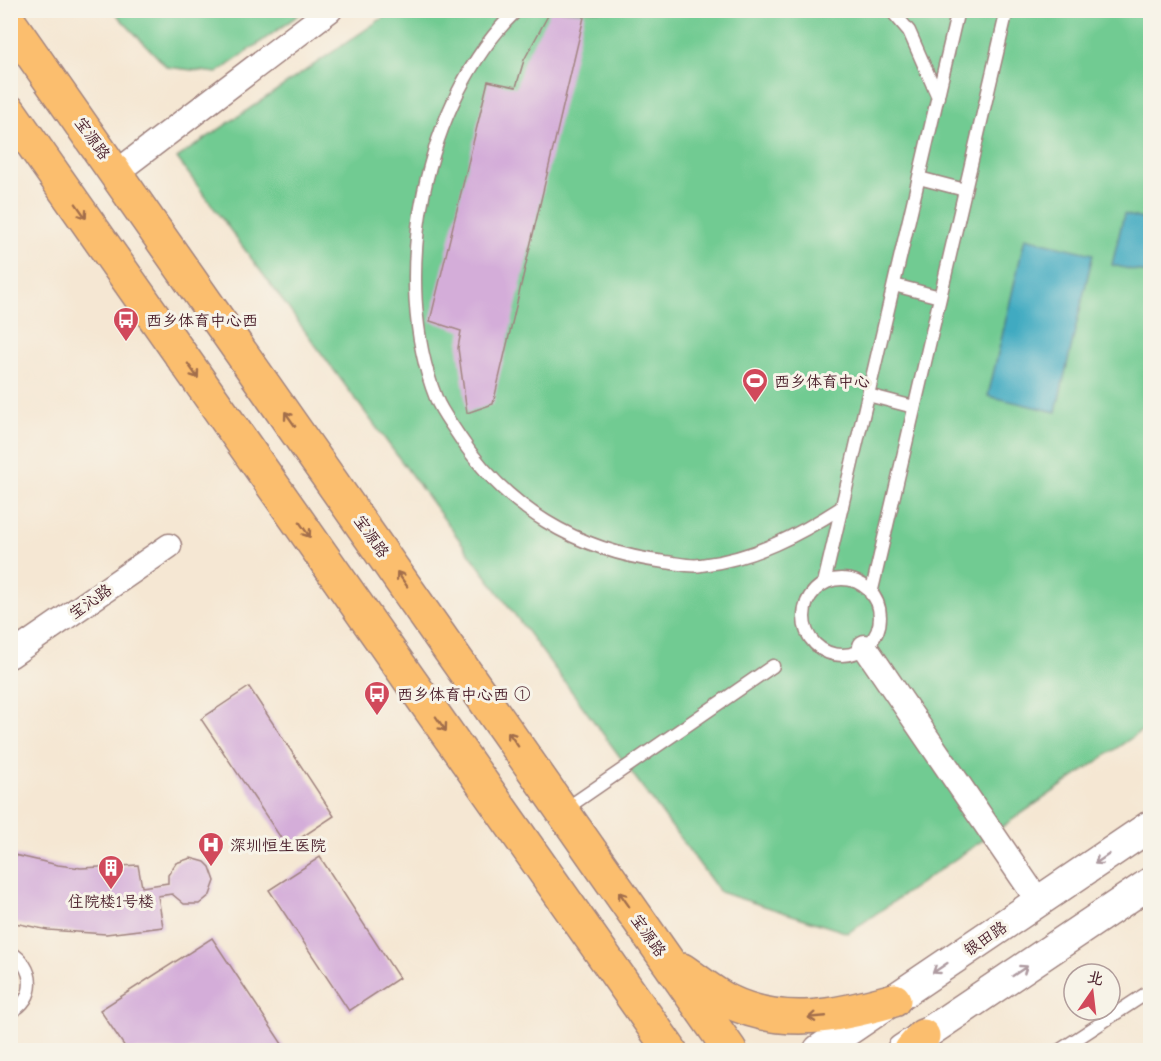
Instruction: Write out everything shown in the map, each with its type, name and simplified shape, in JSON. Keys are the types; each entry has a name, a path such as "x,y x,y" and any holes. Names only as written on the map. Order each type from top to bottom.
{"main road":[{"name":"宝源路","path":"10,23 117,172 730,1050"},
{"path":"10,112 670,1050"},
{"path":"10,141 59,180"},
{"path":"604,955 624,1000 641,1050"},
{"path":"665,957 727,1000 780,1018 828,1016 894,1000"}],"street":[{"path":"117,172 330,10"},
{"name":"宝沁路","path":"10,656 169,546"},
{"path":"866,647 1039,902"},
{"name":"银田路","path":"819,1050 1150,826"},
{"path":"912,1046 1150,883"}],"lane":[{"path":"517,10 479,57 448,113 423,196 415,274 419,345 436,400 470,453 519,505 573,538 636,558 699,566 761,551 793,537 842,507"},
{"path":"891,10 909,31 938,97"},
{"path":"824,583 958,10"},
{"path":"871,594 1007,10"},
{"path":"919,178 965,190"},
{"path":"894,285 940,297"},
{"path":"868,395 915,407"},
{"path":"850,580 862,585 871,594 877,604 878,627 866,647 843,655 820,649 811,640 805,628 805,609 814,591 824,583 850,580"},
{"path":"563,811 773,666"},
{"path":"10,952 25,963 31,982 24,1002 10,1012"},
{"path":"1060,1050 1150,990"}],"green space":[{"name":"西乡体育中心","path":"1135,10 1150,16 1150,725 848,933 720,892 177,158 393,11"},
{"path":"113,11 304,11 217,73 167,67"}],"water":[{"path":"1124,214 1150,221 1150,274 1112,265"},
{"path":"1025,238 1093,254 1056,412 988,396"}],"building":[{"path":"551,10 585,13 493,404 467,413 458,348 461,331 430,321 488,81 516,87 524,60"},
{"path":"249,687 334,816 287,847 201,719"},
{"name":"住院楼1号楼","path":"10,854 81,868 138,865 142,887 168,883 168,875 176,863 191,858 205,862 210,867 215,881 210,895 199,904 184,904 172,894 158,896 163,927 106,934 48,930 10,922"},
{"path":"320,857 399,978 349,1011 269,890"},
{"path":"212,938 286,1050 127,1050 100,1010"}],"place":[{"name":"西乡体育中心西","path":"126,343"},
{"name":"西乡体育中心","path":"755,404"},
{"name":"西乡体育中心西 ①","path":"377,717"},
{"name":"深圳恒生医院","path":"211,868"},
{"name":"住院楼1号楼","path":"111,891"}]}
